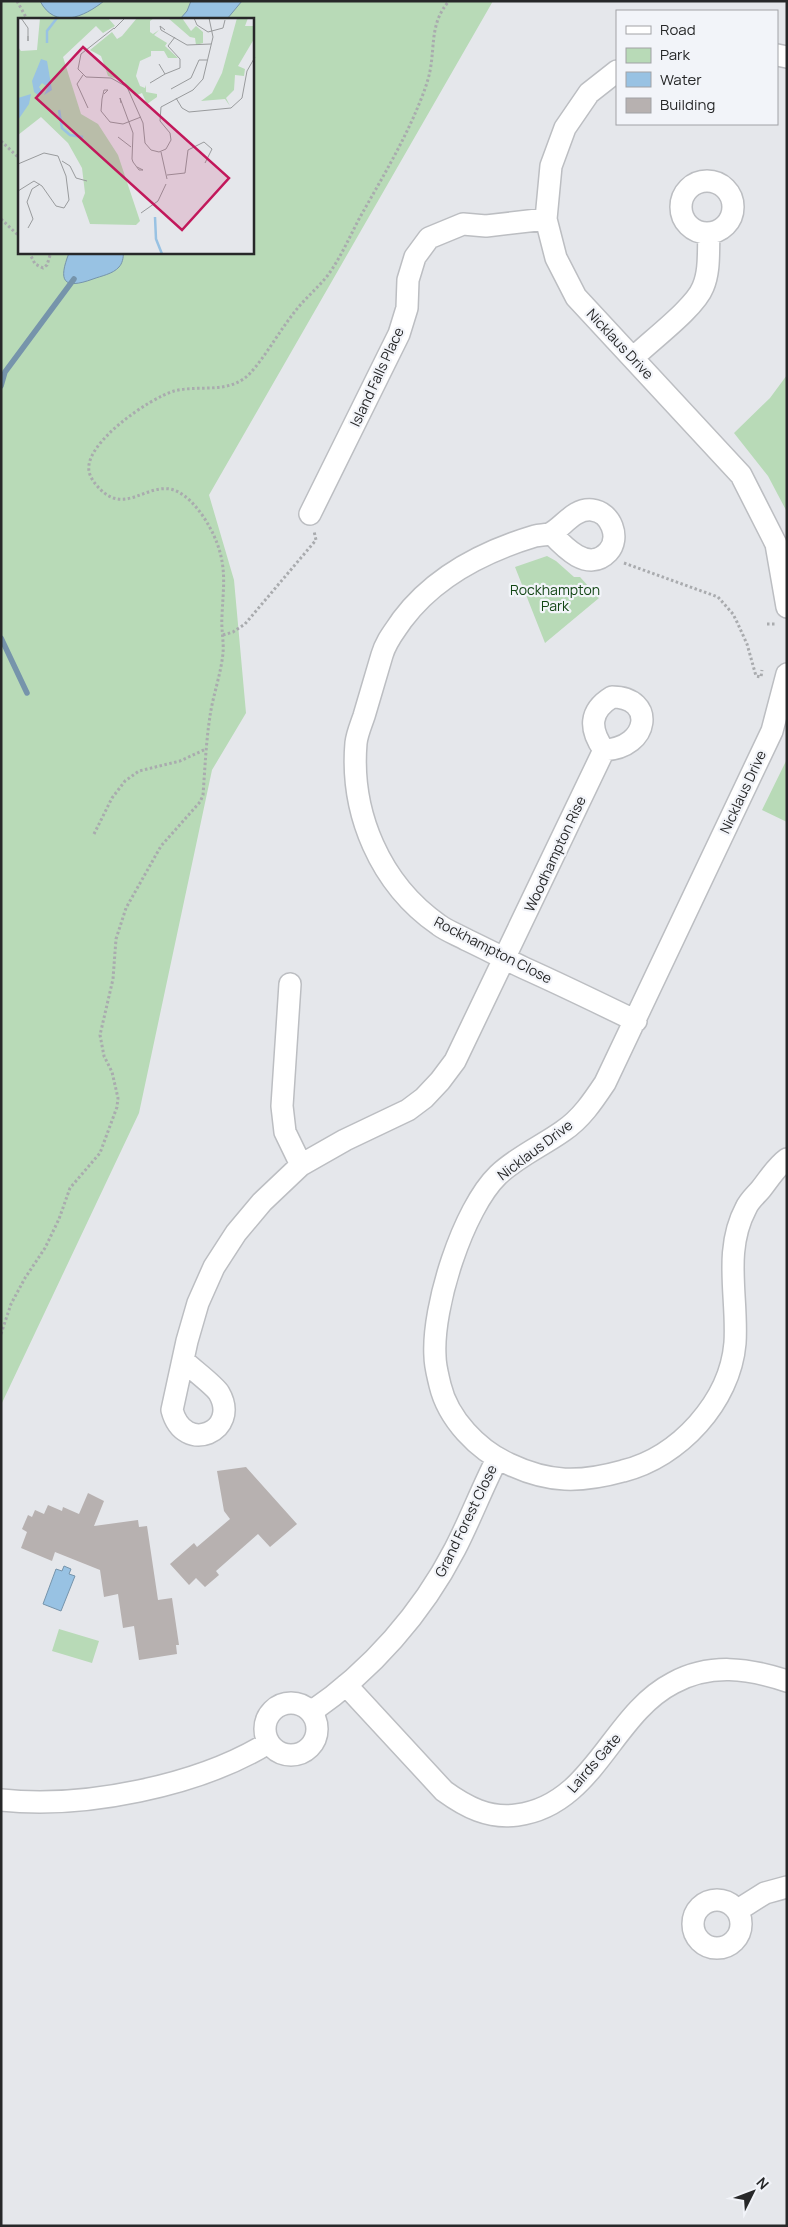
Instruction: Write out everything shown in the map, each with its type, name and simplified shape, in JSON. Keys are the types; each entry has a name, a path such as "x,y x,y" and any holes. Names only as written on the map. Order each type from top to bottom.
{"street":[{"name":"Nicklaus Drive","path":"616,71 589,93 565,128 551,166 546,218 556,258 576,297 741,475 776,544 783,615"},
{"name":"Island Falls Place","path":"310,514 399,334 407,308 408,280 415,257 429,238 463,224 486,226 546,218"},
{"path":"632,358 691,304 703,288 707,277 709,234"},
{"name":"Rockhampton Close","path":"551,533 536,536 488,554 446,577 414,605 386,642 356,741 358,803 376,856 401,892 439,925 506,959 636,1020"},
{"name":"Nicklaus Drive","path":"787,674 772,731 605,1083 588,1108 564,1130 525,1154 497,1176 473,1210 454,1255 437,1319 435,1357 441,1388 453,1414 474,1441 497,1459 524,1472 554,1479 592,1480 635,1468 674,1448 704,1418 724,1385 735,1344 732,1249 746,1207 787,1160"},
{"name":"Woodhampton Rise","path":"184,1361 187,1341 198,1302 214,1267 236,1233 262,1202 302,1165 345,1140 408,1110 429,1092 455,1061 506,959 604,750"},
{"path":"290,984 282,1106 285,1132 302,1165"},
{"name":"Grand Forest Close","path":"311,1712 346,1685 380,1652 423,1603 455,1549 497,1459"},
{"name":"Lairds Gate","path":"346,1685 444,1791 458,1802 475,1811 497,1816 512,1816 544,1808 560,1800 574,1788 643,1706 672,1683 691,1675 726,1668 761,1673 787,1681"},
{"path":"288,1702 300,1704 311,1712 317,1725 315,1739 306,1751 293,1755 278,1752 268,1742 264,1730 267,1717 275,1707 288,1702"},
{"path":"1,1800 57,1801 107,1796 147,1788 186,1779 254,1751 268,1742"},
{"path":"738,1910 765,1894 787,1887"}],"path":[{"path":"17,1 26,18"},
{"path":"1,1334 11,1304 25,1278 45,1248 59,1219 70,1188 100,1153 117,1107 118,1098 112,1072 104,1056 100,1035 113,979 116,939 126,908 161,846 200,802 203,795 210,714 223,654 225,574 217,542 199,510 190,500 171,489 162,489 128,499 112,497 103,492 95,483 89,472 90,460 102,440 139,410 171,392 229,386 250,374 269,350 303,300 326,277 341,254 388,169 415,113 430,72 434,26 442,9 449,1"},
{"path":"1,141 13,150 18,157"},
{"path":"1,219 18,235"},
{"path":"30,254 36,264 43,268 47,265 51,254"},
{"path":"223,635 233,632 245,624 316,540 310,514"},
{"path":"616,561 718,597 730,610 737,622 747,644 756,676 761,677 762,670"},
{"path":"767,624 783,615"},
{"path":"94,834 112,798 125,781 139,771 180,761 206,749"}],"green space":[{"path":"1,1 493,1 209,495 234,580 246,713 212,770 139,1113 1,1405"},
{"path":"787,375 787,512 768,476 734,433 770,398"},
{"name":"Rockhampton Park","path":"547,556 556,561 574,577 580,577 599,598 545,643 515,567"},
{"path":"787,759 787,822 762,810"},
{"path":"59,1629 99,1641 92,1663 52,1651"}],"water":[{"path":"40,1 104,1 79,16 62,18 46,10"},
{"path":"191,1 242,1 228,18 181,18 187,11"},
{"path":"69,254 123,254 120,266 114,271 75,284 66,281 64,270"},
{"path":"64,1566 71,1569 69,1574 75,1576 61,1611 43,1604 56,1569 62,1571"}],"building":[{"path":"246,1467 297,1524 270,1547 258,1534 216,1571 219,1575 205,1587 196,1578 189,1585 170,1564 194,1543 197,1547 230,1519 224,1511 217,1471"},
{"path":"88,1493 104,1501 94,1526 138,1520 139,1527 147,1526 158,1600 172,1598 179,1645 176,1645 177,1654 139,1660 134,1626 123,1628 118,1594 104,1597 100,1570 55,1552 52,1561 21,1548 27,1532 22,1529 28,1515 32,1517 35,1510 44,1514 48,1505 62,1511 63,1507 79,1514"}],"waterway":[{"path":"1,386 5,372 74,279"},
{"path":"1,638 27,693"}]}
